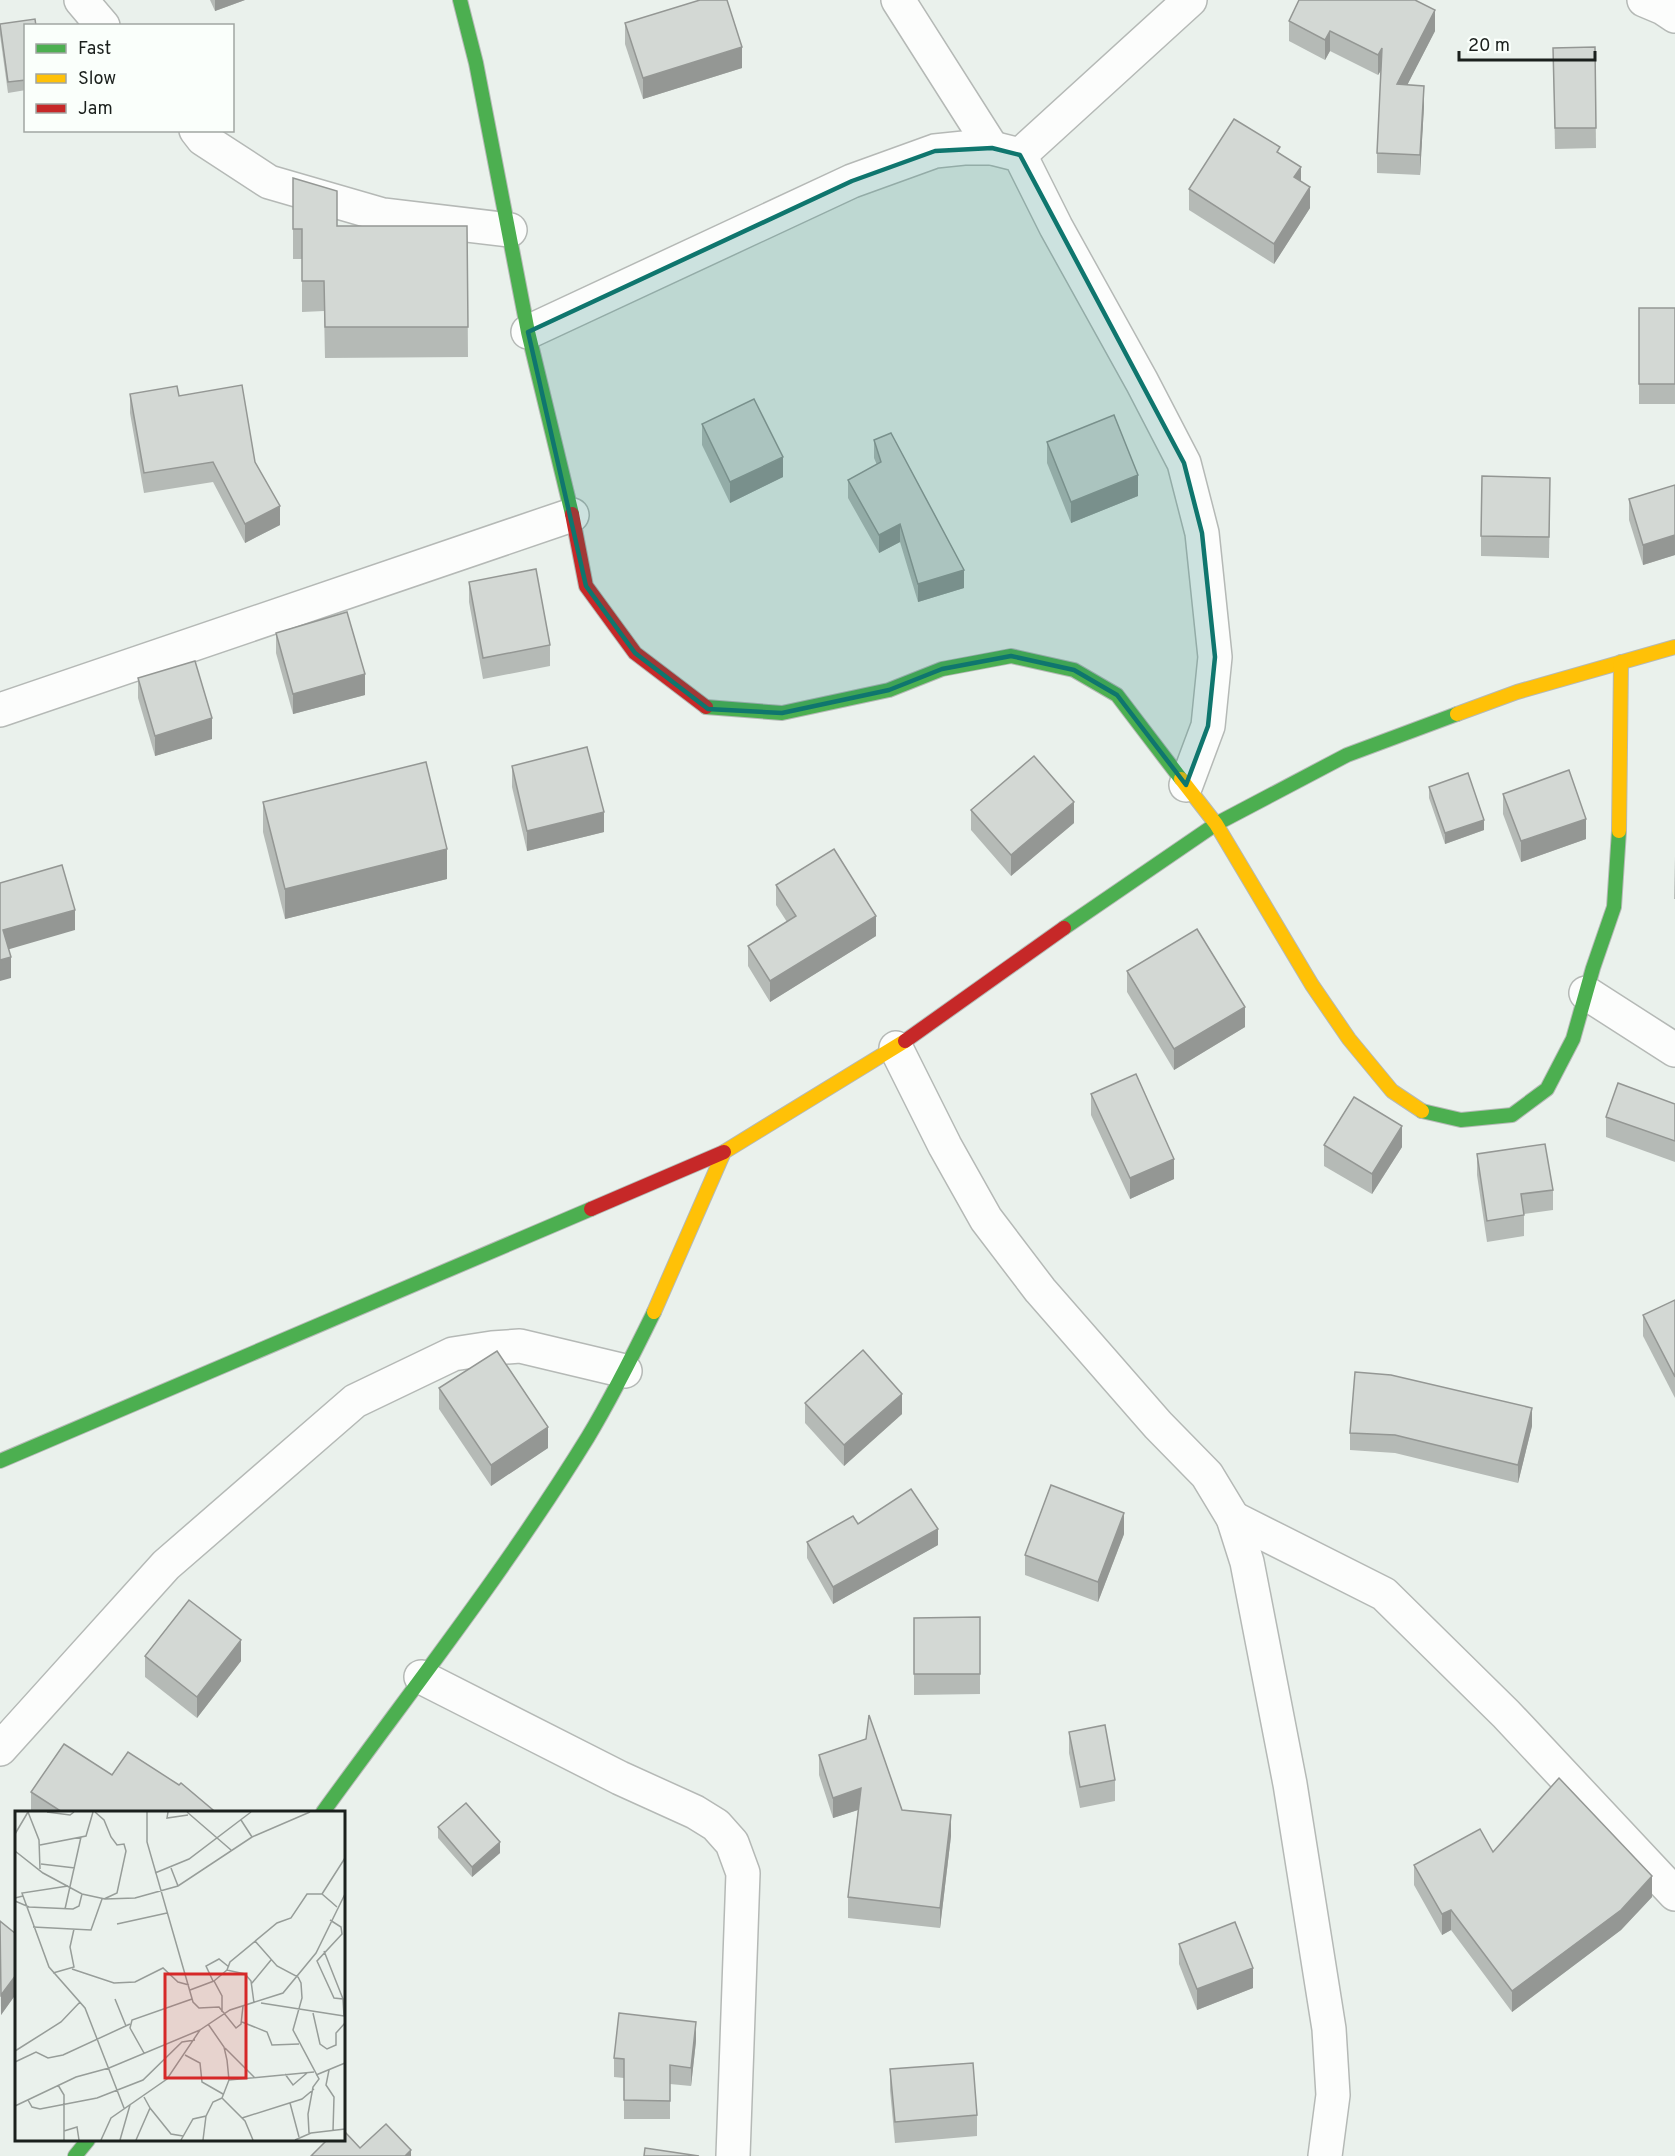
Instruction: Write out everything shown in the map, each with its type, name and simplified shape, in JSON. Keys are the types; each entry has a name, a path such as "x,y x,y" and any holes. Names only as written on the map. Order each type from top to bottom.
{"street":[{"path":"81,0 101,24"},
{"path":"460,0 476,63 528,332 572,515 586,586 635,653 708,709 782,713 889,690 942,669 1011,656 1074,670 1117,695 1216,824 1312,985 1349,1039 1392,1091 1425,1113 1461,1120 1512,1115 1547,1089 1573,1039 1614,907 1619,850 1621,662"},
{"path":"898,0 1006,152 1056,227 1184,463 1202,533 1215,657 1208,726 1186,785"},
{"path":"528,332 852,181 935,151 964,148 1006,152 1190,0"},
{"path":"1644,0 1675,16"},
{"path":"198,132 203,139 270,182 383,215 510,230"},
{"path":"0,710 572,515"},
{"path":"0,1461 724,1152 896,1048 1084,913 1216,824 1347,755 1517,693 1675,647"},
{"path":"1586,993 1675,1050"},
{"path":"896,1048 945,1146 986,1219 1040,1290 1158,1425 1207,1475 1233,1518 1247,1562 1290,1784 1329,2029 1333,2095 1326,2156"},
{"path":"324,1811 527,1531 588,1436 625,1371 724,1152"},
{"path":"0,1749 166,1565 355,1401 453,1354 492,1348 520,1347 625,1371"},
{"path":"1233,1518 1384,1594 1506,1714 1675,1894"},
{"path":"421,1677 620,1778 695,1812 716,1825 732,1843 743,1873 733,2156"},
{"path":"75,2156 86,2141"}],"highlighted area":[{"path":"992,148 1020,155 1184,463 1202,533 1215,657 1208,726 1186,785 1117,695 1074,670 1011,656 942,669 889,690 782,713 708,709 635,653 586,586 528,332 852,181 935,151"}],"building":[{"path":"700,0 727,0 742,47 643,78 625,23"},
{"path":"1299,0 1415,0 1435,10 1397,84 1424,86 1420,155 1377,153 1382,48 1378,55 1330,31 1325,40 1289,21"},
{"path":"35,19 36,24 24,24 24,80 8,82 0,24"},
{"path":"1595,47 1596,128 1555,128 1553,48"},
{"path":"1234,119 1280,147 1277,152 1301,167 1294,177 1310,187 1274,244 1189,189"},
{"path":"293,178 337,191 337,226 467,226 468,327 325,327 324,281 302,281 302,229 293,229"},
{"path":"1639,308 1675,308 1675,384 1639,384"},
{"path":"242,385 255,462 280,506 245,524 213,462 144,473 130,394 177,386 179,396"},
{"path":"754,399 783,457 730,482 702,424"},
{"path":"1114,415 1138,475 1071,502 1047,442"},
{"path":"891,433 964,570 918,584 900,524 879,535 848,480 881,462 874,440"},
{"path":"1482,476 1550,478 1549,537 1481,536"},
{"path":"1675,485 1675,535 1643,545 1629,499"},
{"path":"536,569 550,645 483,658 469,582"},
{"path":"347,612 365,674 293,694 276,633"},
{"path":"195,661 212,718 155,736 138,678"},
{"path":"587,747 604,812 527,831 512,766"},
{"path":"1034,756 1074,802 1011,855 971,810"},
{"path":"426,762 447,849 285,889 263,802"},
{"path":"1569,770 1586,819 1521,841 1503,794"},
{"path":"1468,773 1484,820 1445,833 1429,787"},
{"path":"834,849 876,916 770,981 748,946 796,916 776,885"},
{"path":"62,865 75,910 3,930 11,957 0,960 0,883"},
{"path":"1197,929 1245,1007 1174,1049 1127,971"},
{"path":"1136,1074 1174,1159 1130,1178 1091,1094"},
{"path":"1618,1083 1675,1104 1675,1141 1606,1117"},
{"path":"1354,1097 1402,1126 1372,1174 1324,1145"},
{"path":"1545,1144 1553,1190 1521,1194 1524,1215 1487,1221 1477,1154"},
{"path":"1675,1300 1675,1377 1643,1315"},
{"path":"863,1350 902,1394 844,1445 805,1403"},
{"path":"497,1351 548,1427 491,1465 439,1388"},
{"path":"1355,1372 1391,1375 1532,1408 1518,1465 1395,1435 1350,1433"},
{"path":"1051,1485 1124,1513 1098,1582 1025,1555"},
{"path":"911,1489 938,1529 833,1587 807,1542 853,1516 858,1524"},
{"path":"189,1600 241,1640 197,1697 145,1656"},
{"path":"980,1617 980,1674 914,1674 914,1618"},
{"path":"869,1715 902,1810 951,1815 940,1908 848,1897 861,1788 833,1798 819,1755 866,1739"},
{"path":"1105,1725 1115,1780 1080,1787 1069,1732"},
{"path":"64,1744 112,1775 128,1752 179,1785 181,1783 213,1810 60,1811 31,1792"},
{"path":"1559,1778 1652,1876 1621,1910 1512,1991 1451,1910 1442,1914 1414,1865 1480,1829 1493,1852"},
{"path":"466,1803 500,1842 472,1867 438,1827"},
{"path":"0,1921 15,1933 15,1976 1,1995"},
{"path":"1235,1922 1253,1968 1197,1989 1179,1944"},
{"path":"619,2013 696,2022 691,2068 670,2065 670,2101 624,2100 624,2059 614,2058"},
{"path":"973,2063 977,2115 895,2122 890,2069"},
{"path":"386,2124 411,2150 405,2156 311,2156 326,2141 345,2141 345,2132 360,2148"},
{"path":"645,2148 699,2156 644,2156"}],"traffic: fast":[{"path":"460,0 476,63 528,332 572,514"},
{"path":"706,707 782,713 889,690 942,669 1011,656 1074,670 1117,695 1181,779"},
{"path":"1064,928 1216,824 1347,755 1457,714"},
{"path":"1422,1111 1461,1120 1512,1115 1547,1089 1573,1039 1593,968 1614,907 1619,831"},
{"path":"0,1461 591,1209"},
{"path":"324,1811 526,1533 588,1437 654,1312"},
{"path":"75,2156 87,2141"}],"traffic: slow":[{"path":"1457,714 1517,692 1675,647"},
{"path":"1619,831 1621,662"},
{"path":"1181,779 1216,824 1312,985 1349,1039 1392,1091 1422,1111"},
{"path":"654,1312 724,1152 905,1041"}],"traffic: jam":[{"path":"572,514 586,586 635,653 706,707"},
{"path":"905,1041 1064,928"},
{"path":"591,1209 724,1152"}]}
